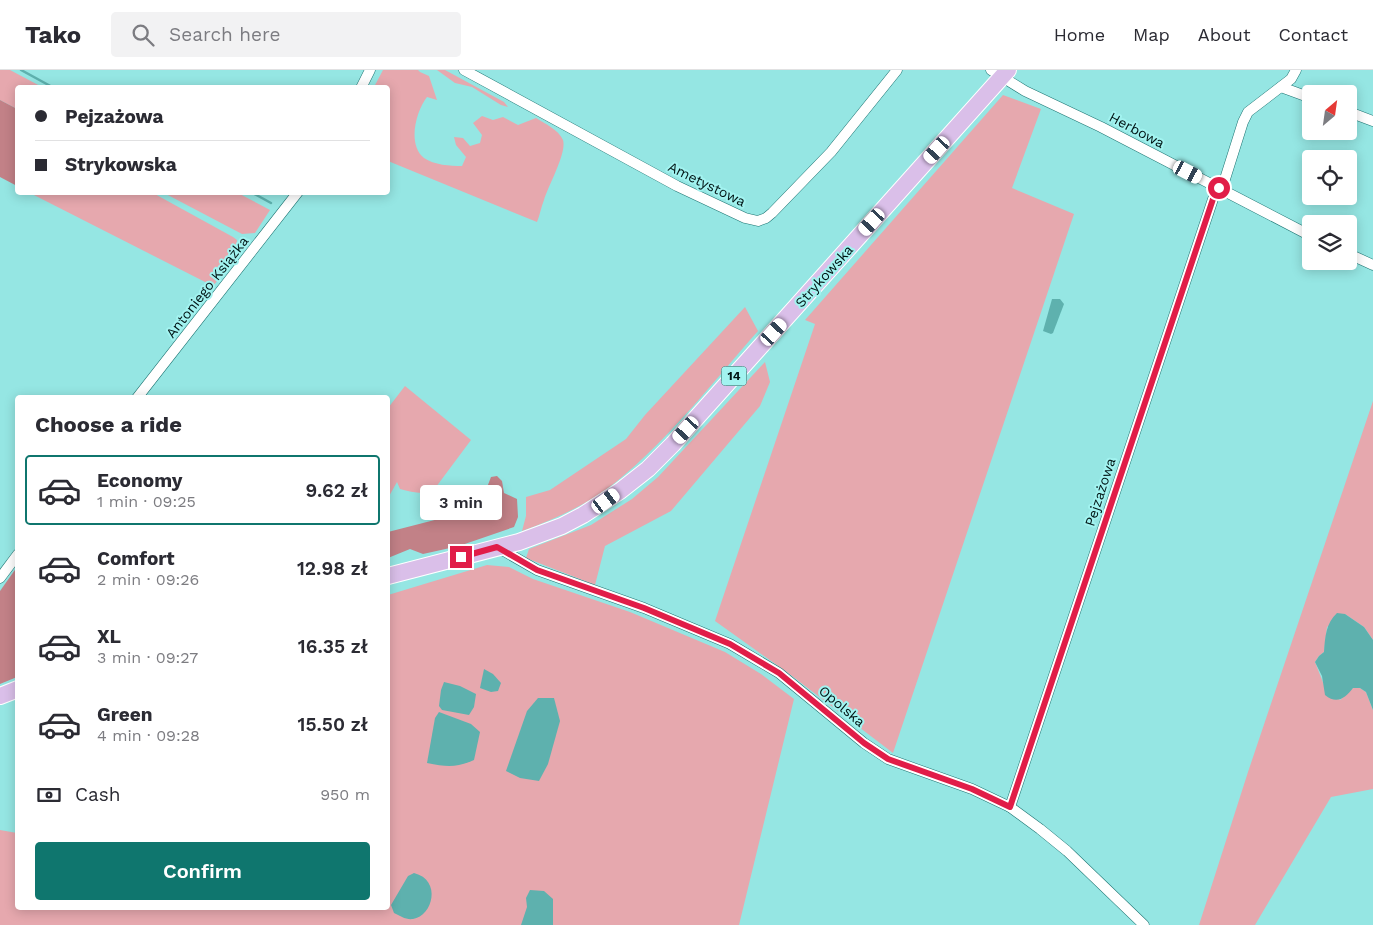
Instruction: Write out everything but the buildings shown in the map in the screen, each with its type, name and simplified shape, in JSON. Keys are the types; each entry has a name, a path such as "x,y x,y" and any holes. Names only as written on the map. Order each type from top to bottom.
{"main road":[{"name":"Strykowska","path":"390,575 539,535 583,515 620,491 648,469 680,437 1001,72"},
{"path":"0,696 15,690"}],"street":[{"path":"362,85 370,70"},
{"name":"Ametystowa","path":"464,70 677,186 745,218 758,221 772,214 831,152 897,70"},
{"name":"Pejzażowa","path":"1010,807 1213,199 1225,179 1248,112 1291,79 1296,70"},
{"name":"Herbowa","path":"1001,72 1025,92 1102,127 1302,231"},
{"path":"1281,87 1302,95"},
{"path":"1358,115 1373,121"},
{"name":"Antoniego Książka","path":"139,395 296,195"},
{"path":"1357,258 1373,265"},
{"name":"Opolska","path":"497,547 537,570 644,608 730,644 779,673 864,743 888,759 972,789 1010,807 1040,828 1067,851 1144,925"},
{"path":"0,578 15,558"}],"shaded area":[{"path":"0,70 10,70 38,85 15,85 15,108 0,100"},
{"path":"383,70 418,70 429,76 437,100 427,97 423,103 417,119 415,137 419,152 424,158 437,164 462,166 466,157 456,145 454,137 463,138 470,146 480,143 482,135 473,123 482,116 493,120 503,117 518,125 536,118 551,127 563,140 562,153 537,222 390,162 390,85 375,85"},
{"path":"437,70 445,70 504,102 508,107 501,105 472,87 455,83"},
{"path":"1003,95 1041,109 1012,188 1074,214 893,753 788,673 715,621 815,324 805,320"},
{"path":"0,100 15,108 15,185 0,177"},
{"path":"34,195 157,195 237,240 236,258 213,286"},
{"path":"168,195 242,195 270,210 255,233 242,234"},
{"path":"1052,299 1060,299 1064,304 1051,334 1043,331"},
{"path":"745,307 758,331 655,447 616,482 595,497 559,516 522,531 526,516 526,497 550,490 626,439 645,415"},
{"path":"765,362 770,382 760,406 671,511 605,546 595,585 526,558 529,549 591,525 632,499 658,477"},
{"path":"405,386 471,440 433,491 421,493 400,489 397,482 390,494 390,405"},
{"path":"1373,401 1373,640 1364,627 1345,614 1327,627 1324,652 1315,662 1324,685 1340,700 1353,688 1360,688 1366,692 1373,710 1373,789 1331,797 1255,925 1199,925 1248,772"},
{"path":"497,476 502,481 504,493 517,499 518,517 514,527 459,546 423,554 410,549 390,557 390,531 493,505 486,490 491,477"},
{"path":"487,565 509,567 533,579 630,612 725,652 761,674 794,699 739,925 0,925 0,830 15,833 15,910 390,910 390,594"},
{"path":"15,570 15,678 0,684 0,591"},
{"path":"1337,613 1345,614 1364,627 1373,640 1373,710 1366,692 1360,688 1353,688 1347,695 1337,700 1333,700 1325,695 1322,676 1315,662 1324,652 1328,626"},
{"path":"484,669 493,674 501,683 498,691 491,692 480,688"},
{"path":"444,682 460,686 476,694 474,707 469,715 442,710 439,706"},
{"path":"538,698 554,698 560,721 548,764 539,781 520,778 506,771 527,711"},
{"path":"439,712 471,724 480,732 474,760 451,766 427,763 435,718"},
{"path":"414,873 423,877 428,883 432,898 426,912 413,919 408,919 394,913 391,905 408,876"},
{"path":"530,890 544,891 553,899 553,925 521,925 527,907 526,898"}],"waterway":[{"path":"21,70 48,85"},
{"path":"256,195 271,203"}],"route":[{"path":"461,557 497,547 537,570 644,608 730,644 779,673 864,743 888,759 972,789 1010,807 1215,193 1219,188"}]}
